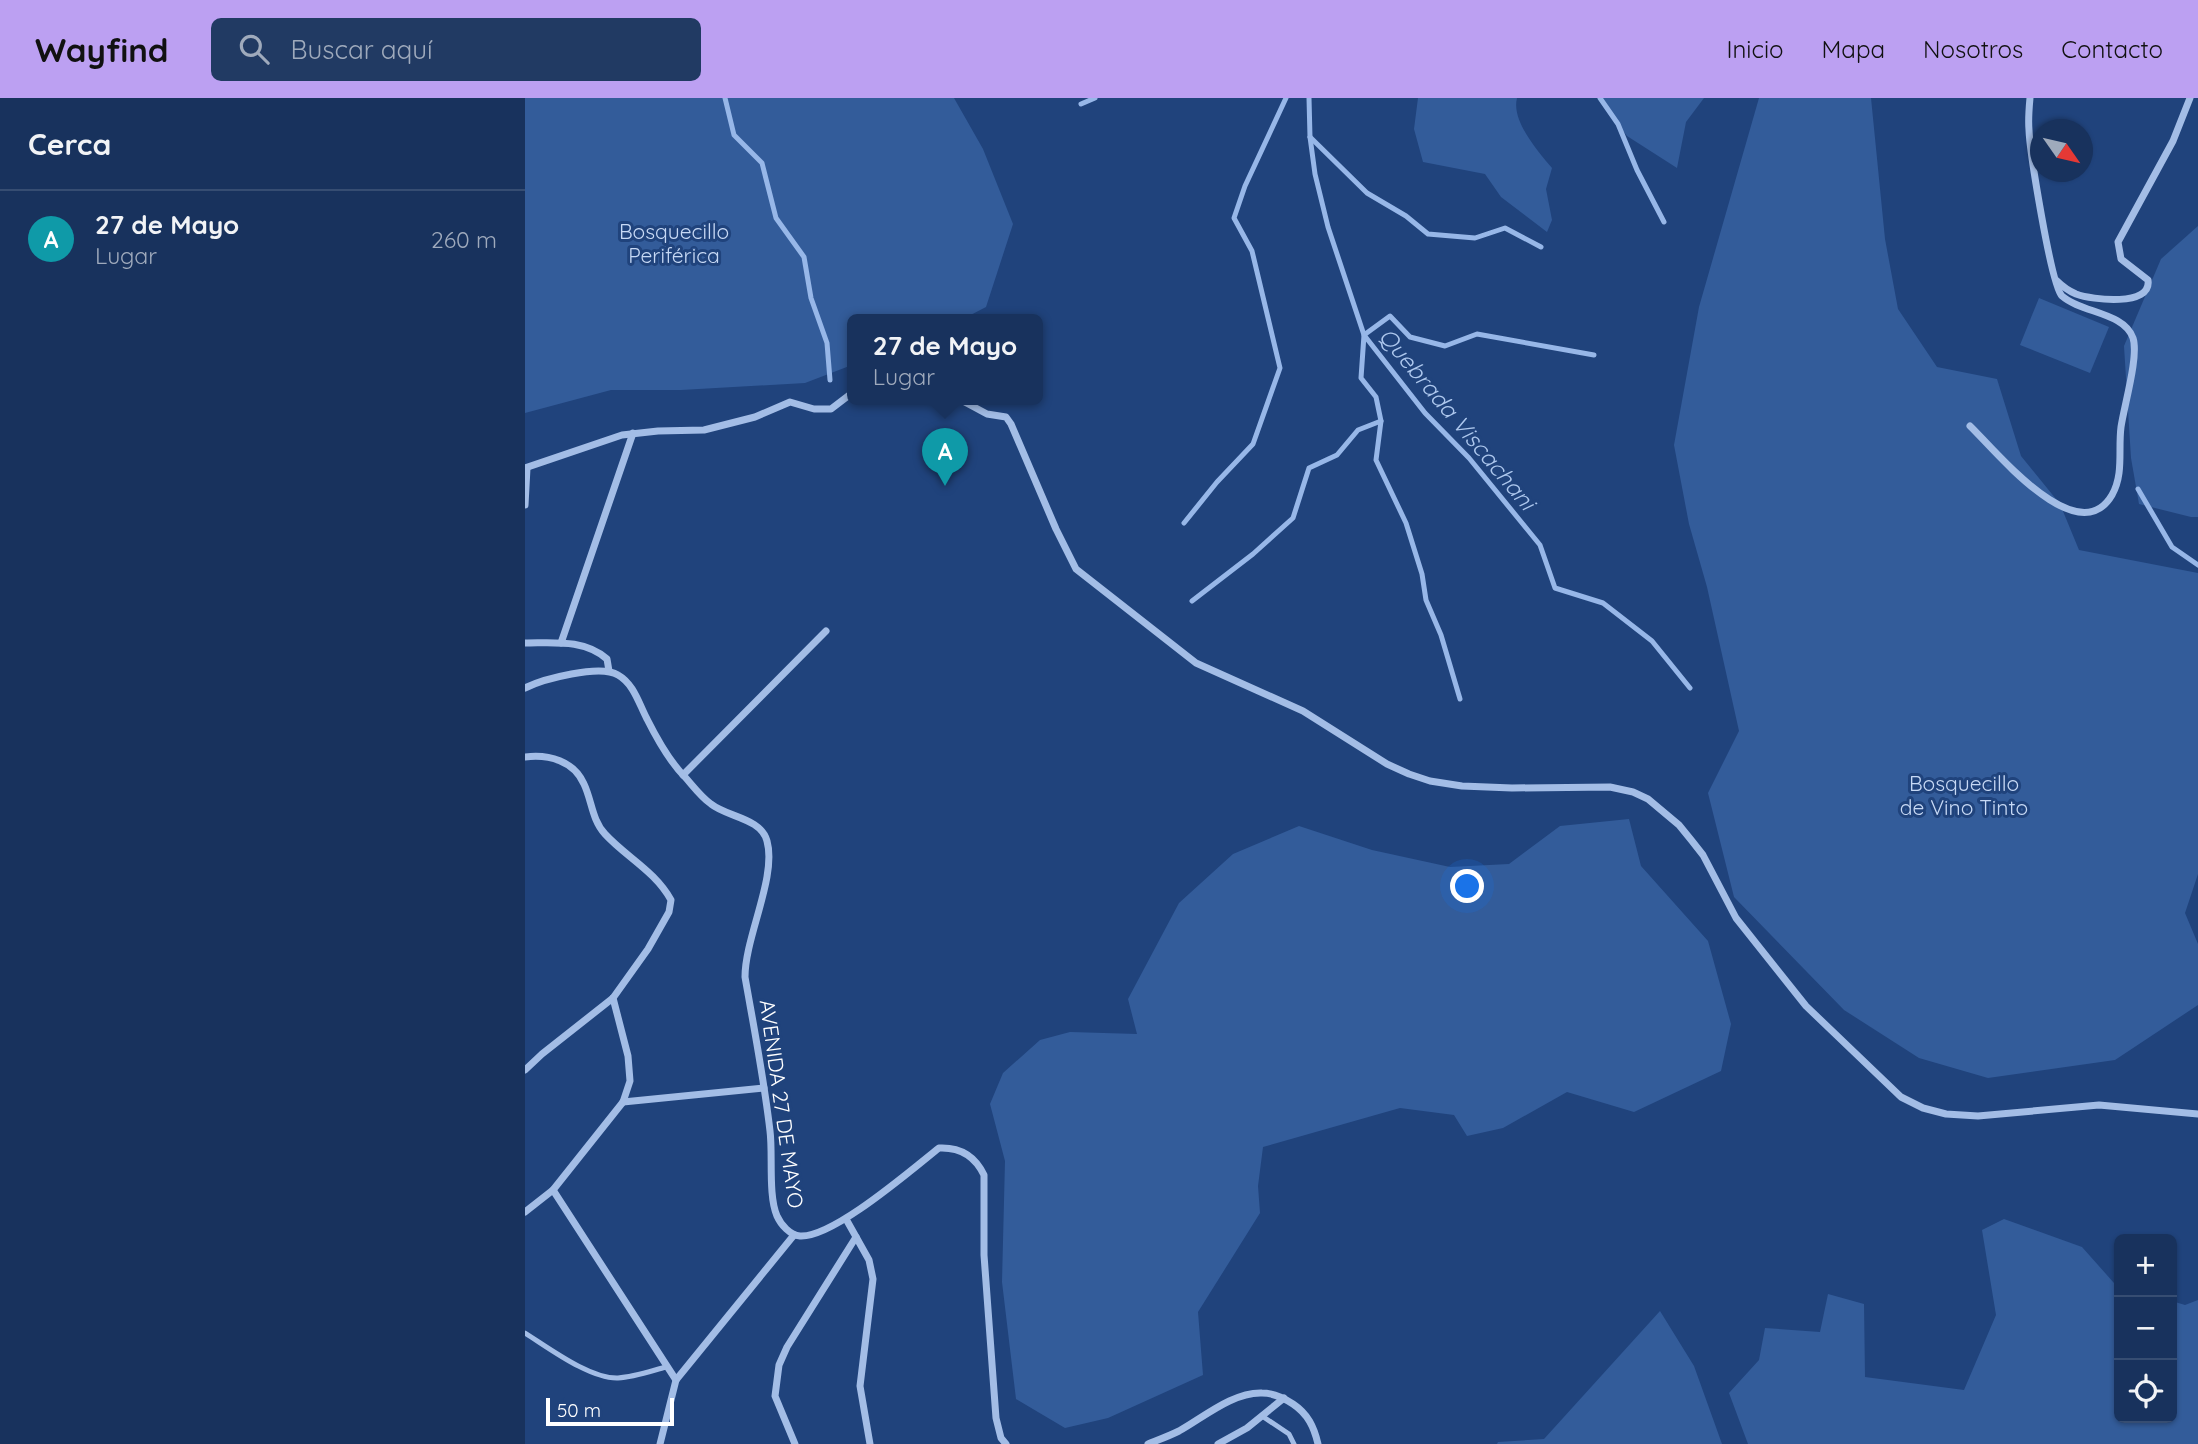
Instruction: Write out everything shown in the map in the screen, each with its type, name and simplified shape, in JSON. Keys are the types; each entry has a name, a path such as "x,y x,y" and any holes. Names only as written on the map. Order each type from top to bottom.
{"street":[{"path":"1970,426 2040,495 2087,513 2103,507 2113,494 2120,472 2119,445 2134,341 2127,327 2098,312 2076,305 2060,294 2050,260 2029,132 2030,98"},
{"path":"2056,281 2075,294 2091,298 2134,298 2145,292 2149,286 2148,280 2121,259 2119,242 2173,141 2190,98"},
{"path":"525,505 526,468 577,449 633,433 704,430 755,417 790,402 814,409 831,409 847,397"},
{"path":"970,405 987,414 1006,417 1011,424 1076,569 1196,663 1303,711 1378,759 1430,781 1462,786 1513,788 1611,787 1648,799 1679,825 1692,841 1707,862 1736,918 1806,1006 1901,1097 1923,1108 1946,1114 1977,1115 2099,1105 2198,1114"},
{"path":"561,643 633,433"},
{"path":"683,775 826,631"},
{"name":"AVENIDA 27 DE MAYO","path":"525,643 561,643 589,646 597,650 607,659 610,671 619,675 633,690 653,729 683,775 712,805 752,823 762,831 767,842 765,887 745,959 745,977 764,1088 776,1215 784,1227 795,1235 812,1235 846,1219 939,1148 961,1151 979,1165 984,1175 984,1255 996,1418 1001,1438 1006,1444"},
{"path":"525,688 534,683 565,676 610,671"},
{"path":"525,757 543,755 562,761 579,774 596,822 604,834 647,870 670,900 669,912 648,949 613,998 541,1054 525,1070"},
{"path":"525,1212 553,1190 623,1102 630,1082 628,1056 613,998"},
{"path":"623,1102 764,1088"},
{"path":"553,1190 676,1380"},
{"path":"846,1219 869,1260 873,1279 860,1386 870,1444"},
{"path":"660,1444 676,1380 795,1235"},
{"path":"795,1444 775,1396 779,1365 787,1347 856,1237"},
{"path":"1148,1444 1175,1433 1248,1394 1265,1392 1284,1398 1299,1408 1313,1424 1318,1444"},
{"path":"1218,1444 1247,1428 1284,1398"}],"lane":[{"path":"525,1333 583,1368 607,1378 636,1375 666,1367"},
{"path":"1262,1416 1289,1434 1294,1444"}],"green space":[{"name":"Bosquecillo Periférica","path":"525,98 954,98 983,149 1013,224 986,307 973,314 847,314 847,367 805,383 681,390 611,390 525,413"},
{"path":"1418,98 1517,98 1516,107 1522,126 1552,168 1546,189 1552,220 1547,232 1501,197 1485,174 1423,162 1414,129"},
{"path":"1599,98 1704,98 1686,122 1677,168 1627,136"},
{"name":"Bosquecillo de Vino Tinto","path":"1759,98 1871,98 1885,239 1898,309 1937,367 1997,379 2021,456 2060,504 2079,550 2198,573 2198,874 2185,913 2198,944 2198,1005 2115,1060 1988,1078 1919,1058 1844,1010 1734,897 1708,793 1739,731 1707,587 1689,524 1674,445 1699,307"},
{"path":"2198,226 2198,517 2191,517 2139,504 2131,458 2124,346 2161,259"},
{"path":"2039,298 2109,327 2090,373 2020,345"},
{"path":"1629,819 1641,866 1708,941 1731,1024 1721,1071 1634,1112 1567,1092 1503,1128 1467,1136 1454,1115 1400,1108 1263,1147 1258,1186 1260,1213 1198,1312 1203,1375 1108,1418 1065,1428 1016,1399 1002,1282 1005,1161 990,1104 1003,1073 1040,1040 1070,1032 1137,1034 1128,999 1179,903 1233,854 1299,826 1372,850 1450,867 1509,864 1560,826"},
{"path":"2004,1219 2082,1247 2114,1283 2114,1423 2177,1423 2177,1303 2185,1305 2198,1300 2198,1444 1748,1444 1729,1393 1759,1360 1765,1328 1820,1332 1828,1294 1864,1304 1865,1377 1964,1390 1996,1315 1982,1230"},
{"path":"1660,1311 1694,1366 1722,1444 1497,1444 1544,1439"}],"waterway":[{"path":"725,98 734,135 762,163 776,218 804,257 811,298 827,343 830,380"},
{"path":"1081,104 1095,98"},
{"path":"1184,523 1217,482 1253,444 1280,368 1252,251 1234,218 1245,186 1286,98"},
{"name":"Quebrada Viscachani","path":"1309,98 1315,174 1328,227 1364,335 1425,413 1469,458 1540,545 1555,588 1603,603 1652,641 1690,688"},
{"path":"1600,98 1618,124 1637,170 1664,222"},
{"path":"1310,137 1367,193 1406,216 1428,234 1475,238 1505,228 1541,247"},
{"path":"1460,699 1441,635 1426,600 1422,574 1406,523 1376,460 1381,421 1376,397 1361,378 1364,335 1390,316 1410,337 1445,346 1477,334 1594,355"},
{"path":"1192,601 1253,554 1293,518 1309,468 1337,455 1358,430 1381,421"},
{"path":"2138,489 2172,547 2198,565"}],"place":[{"name":"27 de Mayo","path":"945,486"}]}
